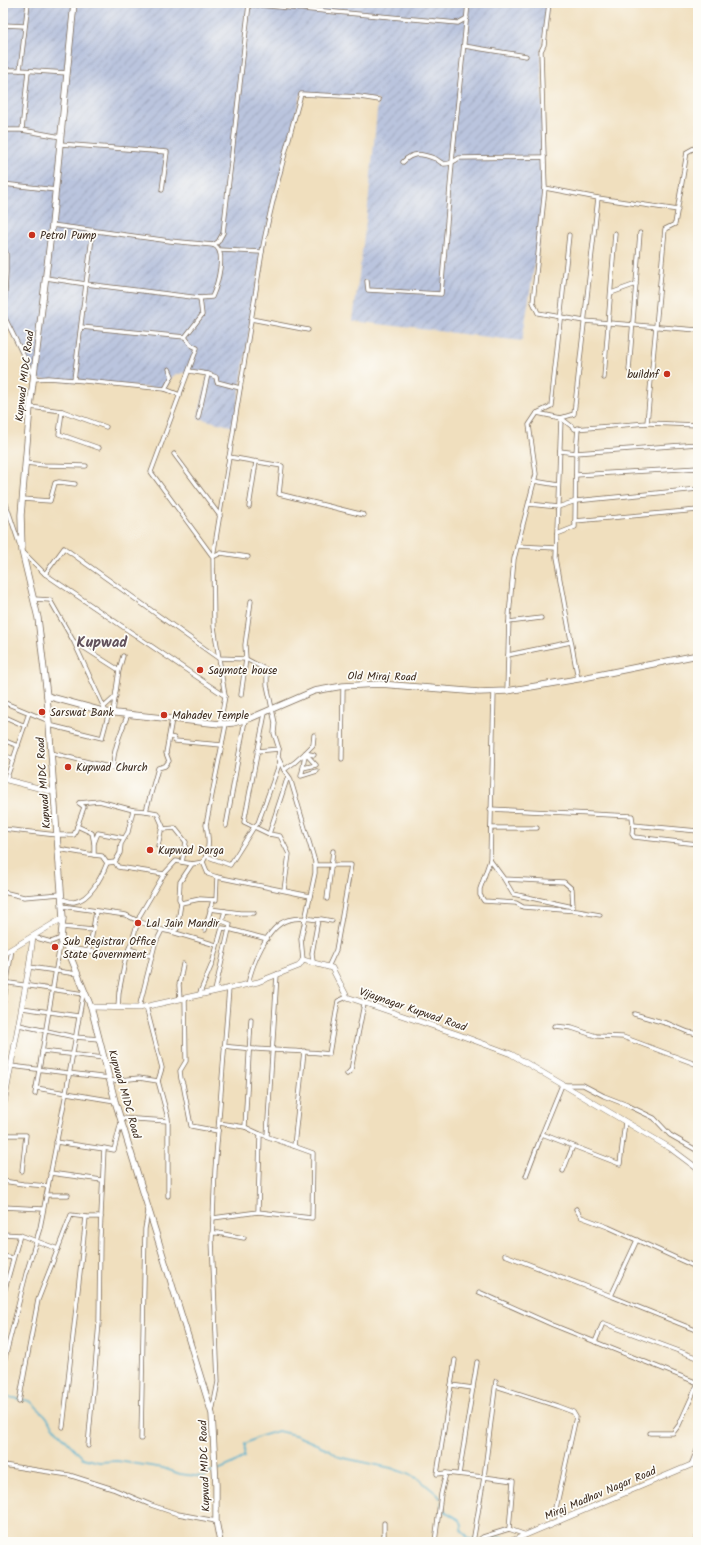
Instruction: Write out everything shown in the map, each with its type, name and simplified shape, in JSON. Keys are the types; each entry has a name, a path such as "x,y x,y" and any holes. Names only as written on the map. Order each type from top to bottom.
{"main road":[{"name":"Kupwad MIDC Road","path":"74,3 56,190 30,407 21,514 22,551 38,618 47,696 63,918 62,938 84,994 91,1007 115,1101 212,1414 216,1485 216,1521 220,1542"},
{"name":"Old Miraj Road","path":"47,696 108,711 223,724 245,720 265,713 272,708 289,703 314,691 343,686 407,685 479,692 507,691 698,656"}],"street":[{"path":"20,70 28,3"},
{"path":"234,3 264,4 458,23 467,18"},
{"path":"367,281 368,290 441,294 468,3"},
{"path":"549,3 544,45 541,51 545,188 533,302 538,313 584,321 698,330"},
{"path":"213,245 218,242 223,233 249,4"},
{"path":"3,25 25,26"},
{"path":"464,46 526,56"},
{"path":"3,70 67,73"},
{"path":"22,130 28,71"},
{"path":"310,896 217,877 208,874 203,862 206,856 209,839 206,825 222,745 225,696 214,627 213,557 262,252 273,196 301,94 360,97 378,100"},
{"path":"3,130 22,130 61,137"},
{"path":"60,144 167,152 162,190"},
{"path":"647,423 665,229 675,224 687,152 698,146"},
{"path":"403,162 409,156 417,154 427,156 446,164 460,158 544,157"},
{"path":"3,184 56,190"},
{"path":"545,188 598,198 678,210"},
{"path":"561,418 574,414 598,198"},
{"path":"46,278 200,298 212,297 216,288 220,266 220,250 217,246 213,245 170,241 52,225"},
{"path":"74,380 92,230"},
{"path":"629,370 640,233"},
{"path":"604,378 615,234"},
{"path":"507,691 509,622 514,559 536,474 529,424 537,413 551,406 569,235"},
{"path":"3,246 6,253 4,316 34,379 48,378 165,389 180,395"},
{"path":"220,250 262,252"},
{"path":"611,293 636,284"},
{"path":"185,337 202,315 200,298"},
{"path":"252,319 308,330"},
{"path":"81,327 185,337 191,345 197,348 151,472 213,557"},
{"path":"165,389 172,376 169,369"},
{"path":"188,370 208,374 216,377 217,382 240,388"},
{"path":"198,418 208,374"},
{"path":"30,407 62,411 106,427"},
{"path":"62,411 59,434 99,448"},
{"path":"537,413 561,418 575,429 647,423 698,425"},
{"path":"561,418 556,558 578,679"},
{"path":"557,534 575,527 576,453 578,428"},
{"path":"560,451 576,453 698,444"},
{"path":"174,454 220,516"},
{"path":"229,457 282,466 279,494 364,515"},
{"path":"249,507 256,462"},
{"path":"25,463 86,466"},
{"path":"576,475 698,468"},
{"path":"534,481 558,485"},
{"path":"22,499 50,501 55,484 59,482 76,484"},
{"path":"528,504 558,507 576,501 698,489"},
{"path":"3,495 22,551 45,574 225,696"},
{"path":"575,521 698,510"},
{"path":"517,546 556,548"},
{"path":"45,574 64,548 218,658 246,659 267,670 267,685 275,723 274,733 279,748 278,757 284,770 290,778 315,865 315,873 301,939 303,960 299,966 248,984 139,1008 91,1007"},
{"path":"213,557 221,553 248,557"},
{"path":"34,599 50,600 74,642 108,711"},
{"path":"240,695 246,659 245,645 251,601"},
{"path":"509,622 541,618"},
{"path":"74,642 119,670"},
{"path":"508,655 571,642"},
{"path":"3,702 49,723 102,738 108,711 116,696 119,670 123,656"},
{"path":"342,759 343,686"},
{"path":"494,691 490,809 490,860 480,889 480,895 484,901 516,903 523,907 577,911 600,915"},
{"path":"108,711 116,696"},
{"path":"29,713 14,759 5,780 54,792"},
{"path":"265,713 244,822 269,834 280,836 289,854 284,890"},
{"path":"51,754 113,768 113,757 118,738 128,714"},
{"path":"3,716 25,726"},
{"path":"146,811 158,768 165,766 169,761 166,753 172,719"},
{"path":"226,826 245,720"},
{"path":"284,770 313,745 314,735"},
{"path":"169,737 174,738 175,741 222,745"},
{"path":"3,740 18,746"},
{"path":"258,751 279,748"},
{"path":"305,753 314,755"},
{"path":"303,768 316,765 305,753"},
{"path":"305,753 301,776 317,772"},
{"path":"3,755 14,759"},
{"path":"206,856 230,865 258,823 280,762"},
{"path":"269,834 288,776"},
{"path":"3,829 74,836 84,807 79,803 99,801 133,810 157,813 164,829 175,828 186,842 182,862"},
{"path":"490,809 632,816 632,834 634,837 698,844"},
{"path":"115,862 120,853 121,844 128,832 133,810"},
{"path":"158,846 162,825"},
{"path":"77,826 92,833 94,855"},
{"path":"633,826 698,831"},
{"path":"491,828 537,828"},
{"path":"94,843 98,833 124,838"},
{"path":"58,849 102,856 107,863"},
{"path":"327,899 332,851"},
{"path":"490,860 513,894 573,906 572,889 564,882 504,879"},
{"path":"118,1007 119,992 126,956 140,914 164,874 176,861 192,864 203,862"},
{"path":"107,863 115,862"},
{"path":"115,862 118,867 164,874"},
{"path":"3,892 24,897 61,896 73,902 84,898 103,875 107,863"},
{"path":"172,932 177,929 181,903 179,899 180,882 192,864"},
{"path":"303,960 328,967 336,950 351,865 315,865"},
{"path":"205,930 213,900 216,900 217,877"},
{"path":"181,903 200,899 213,900"},
{"path":"62,906 126,914 138,921 162,930 216,945"},
{"path":"210,909 240,913 254,912"},
{"path":"89,950 96,911"},
{"path":"215,991 230,924 222,921 225,911"},
{"path":"3,954 63,918"},
{"path":"248,984 257,956 274,929 285,922 306,918 332,921"},
{"path":"313,962 312,953 318,920"},
{"path":"62,927 92,930"},
{"path":"199,995 212,964 216,945 222,928 268,939"},
{"path":"139,1008 155,944 162,930"},
{"path":"33,936 52,942 62,938"},
{"path":"3,1109 26,985 33,936"},
{"path":"35,1094 62,938"},
{"path":"67,948 126,956"},
{"path":"3,1005 5,982 12,949"},
{"path":"129,949 152,956"},
{"path":"183,964 179,985 182,999 186,1061 180,1071 181,1079 191,1126 218,1131"},
{"path":"29,967 77,974"},
{"name":"Vijaynagar Kupwad Road","path":"328,967 332,968 347,997 512,1054 670,1148 697,1168"},
{"path":"267,1136 277,974"},
{"path":"3,1366 43,1209 66,1093 78,1016 84,994 5,982"},
{"path":"212,1414 218,1382 212,1233 229,988"},
{"path":"224,1046 250,1050 304,1051 329,1054 338,1001 347,997"},
{"path":"347,1074 351,1070 364,1004"},
{"path":"146,1006 162,1068 158,1081 168,1118 168,1196"},
{"path":"22,1008 78,1016"},
{"path":"634,1014 698,1034"},
{"path":"245,1127 251,1019"},
{"path":"18,1025 99,1040"},
{"path":"555,1026 572,1028 596,1036 623,1037 698,1065"},
{"path":"42,1051 104,1058"},
{"path":"294,1146 304,1051"},
{"path":"11,1066 69,1073 109,1080 139,1078 158,1081"},
{"path":"526,1176 562,1085 583,1085 604,1096 627,1104 654,1118 670,1135 698,1151"},
{"path":"36,1088 115,1101"},
{"path":"56,1142 114,1150 121,1119 168,1121"},
{"path":"542,1134 620,1164 625,1122"},
{"path":"213,1218 258,1212 312,1218 314,1153 260,1134 245,1127 219,1123"},
{"path":"258,1212 260,1134"},
{"path":"3,1135 26,1135 22,1171"},
{"path":"563,1171 573,1146"},
{"path":"88,1446 99,1323 104,1149"},
{"path":"697,1168 698,1161"},
{"path":"50,1173 102,1180"},
{"path":"3,1181 48,1186"},
{"path":"46,1194 68,1195"},
{"path":"3,1207 43,1209"},
{"path":"141,1439 145,1229 149,1207"},
{"path":"576,1209 582,1217 608,1226 698,1268"},
{"path":"19,1402 38,1300 71,1215 101,1217"},
{"path":"63,1427 86,1217"},
{"path":"212,1233 244,1238"},
{"path":"3,1234 20,1235 58,1249"},
{"path":"3,1296 5,1282 14,1258 20,1235"},
{"path":"611,1296 637,1240"},
{"path":"505,1255 698,1331"},
{"path":"3,1256 14,1258"},
{"path":"479,1292 595,1342 698,1383 679,1425 673,1433 650,1433"},
{"path":"595,1342 603,1323 698,1358"},
{"path":"3,1344 8,1345"},
{"path":"455,1360 437,1474 459,1474 513,1481 509,1530"},
{"path":"459,1474 477,1362"},
{"path":"473,1542 484,1477 496,1381"},
{"path":"451,1386 473,1388"},
{"path":"496,1386 573,1412 576,1418 556,1508 560,1521"},
{"path":"690,1466 698,1448"},
{"name":"Miraj Madhav Nagar Road","path":"509,1542 698,1462"},
{"path":"3,1465 69,1475 113,1489 151,1505 175,1513 216,1521"},
{"path":"435,1542 441,1494 446,1473"},
{"path":"384,1523 384,1542"},
{"path":"476,1542 483,1537 509,1530 526,1535"},
{"path":"695,1542 698,1535"}],"shaded area":[{"path":"3,3 549,3 541,51 544,157 542,220 522,341 353,321 368,206 378,100 301,94 262,252 234,427 198,418 208,374 190,371 172,376 165,389 35,379 4,316 6,272 3,246"}],"waterway":[{"path":"3,1396 30,1401 45,1415 58,1432 83,1458 99,1462 117,1461 163,1468 180,1474 203,1477 214,1471"},
{"path":"218,1470 244,1457 245,1444 258,1437 278,1431 295,1435 330,1450 339,1457 391,1468 405,1473 419,1479 440,1498"},
{"path":"441,1502 446,1512 460,1520 462,1525 461,1530 469,1539 477,1539"},
{"path":"481,1540 503,1537 508,1541"}],"place":[{"name":"Petrol Pump","path":"32,235"},
{"name":"buildnf","path":"667,374"},
{"name":"Saymote house","path":"200,670"},
{"name":"Sarswat Bank","path":"42,712"},
{"name":"Mahadev Temple","path":"164,715"},
{"name":"Kupwad Church","path":"68,767"},
{"name":"Kupwad Darga","path":"150,850"},
{"name":"Lal Jain Mandir","path":"138,923"},
{"name":"Sub Registrar Office State Government","path":"55,947"}],"district":[{"name":"Kupwad","path":"102,642"}]}
